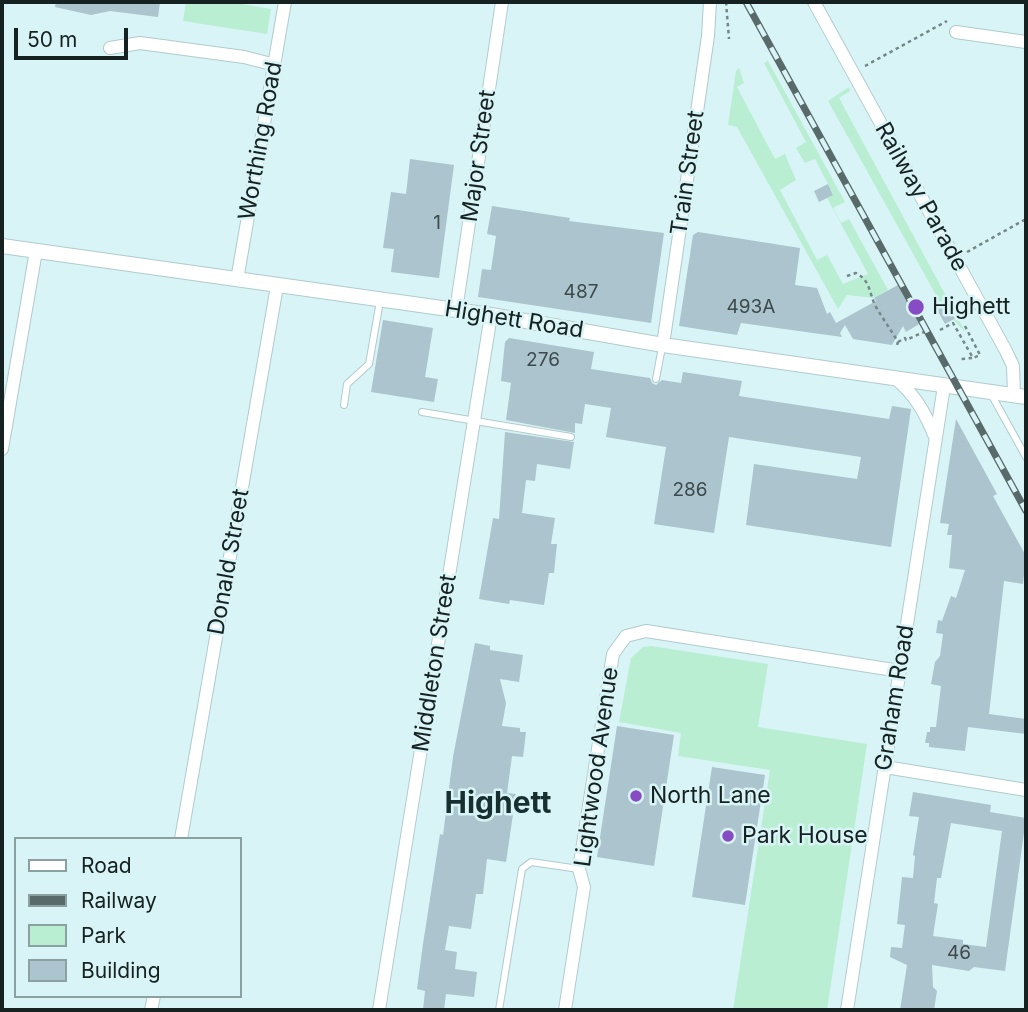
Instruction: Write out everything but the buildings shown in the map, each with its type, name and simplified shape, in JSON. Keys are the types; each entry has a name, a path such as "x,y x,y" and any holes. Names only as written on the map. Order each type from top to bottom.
{"street":[{"name":"Worthing Road","path":"237,280 285,2"},
{"name":"Major Street","path":"456,310 502,2"},
{"name":"Train Street","path":"663,345 711,13 710,2"},
{"name":"Railway Parade","path":"814,2 1006,351 1013,366 1020,397"},
{"path":"956,32 1026,42"},
{"path":"110,48 140,43 244,57 275,65"},
{"name":"Highett Road","path":"2,246 491,315 663,345 1020,397"},
{"path":"2,449 36,251"},
{"name":"Donald Street","path":"181,837 276,286"},
{"name":"Middleton Street","path":"379,1010 491,315"},
{"path":"895,378 921,405 935,437"},
{"name":"Graham Road","path":"847,1010 944,386"},
{"name":"Lightwood Avenue","path":"565,1010 584,887 579,869 613,654 626,636 646,631 900,671"},
{"path":"885,767 1026,790"}],"lane":[{"path":"344,405 348,384 369,364 380,301"},
{"path":"656,379 663,345"},
{"path":"990,392 1026,457"},
{"path":"422,412 571,437"},
{"path":"499,1010 522,869 531,862 579,869"}],"path":[{"path":"726,2 729,39"},
{"path":"865,66 946,20"},
{"path":"967,252 1026,219"},
{"path":"847,276 856,273 863,277 870,287 874,303 898,342"},
{"path":"940,330 953,323 973,358"},
{"path":"961,359 980,355 965,327"},
{"path":"896,348 898,342 905,338 906,340 924,332"}],"green space":[{"path":"186,2 230,2 271,9 267,34 183,21"},
{"path":"768,61 845,202 833,208 841,223 849,219 888,290 874,298 847,295 838,309 737,127 728,125 736,71 739,68 744,83 737,87 775,159 785,154 796,180 780,190 817,260 827,255 843,284 868,274 827,198 833,194 815,159 805,163 796,148 806,142 764,63"},
{"path":"849,87 850,91 839,98 966,333 953,319 946,302 941,304 828,101"},
{"path":"643,647 768,664 758,727 867,744 827,1010 733,1010 770,770 678,756 681,733 619,722 631,658"}],"railway":[{"path":"746,2 1026,511"}],"place":[{"name":"Highett","path":"916,307"},
{"name":"North Lane","path":"636,796"},
{"name":"Park House","path":"728,836"}],"district":[{"name":"Highett","path":"498,804"}]}
